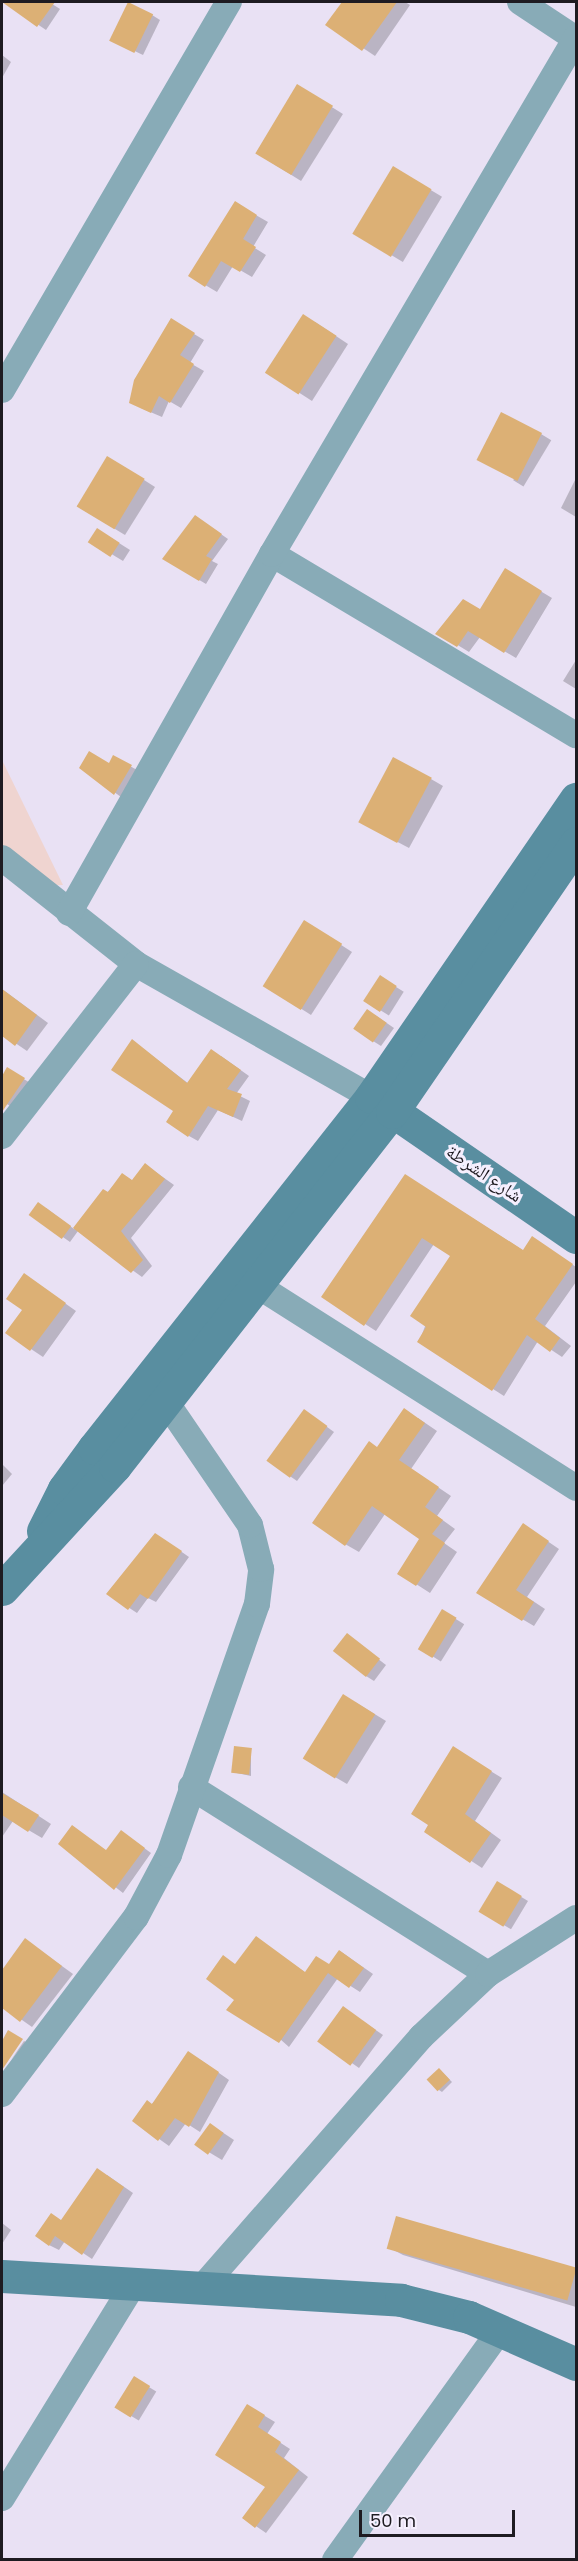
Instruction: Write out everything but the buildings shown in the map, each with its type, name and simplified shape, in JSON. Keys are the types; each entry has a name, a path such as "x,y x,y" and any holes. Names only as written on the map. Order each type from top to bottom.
{"main road":[{"path":"2,1589 38,1544 97,1488 258,1286 382,1104 576,799"},
{"path":"38,1544 63,1489 94,1448 382,1104 576,843"},
{"name":"شارع الشرطة","path":"382,1104 576,1237"},
{"path":"2,2276 204,2285 401,2300 500,2330 574,2368"}],"street":[{"path":"2,390 229,2"},
{"path":"69,913 272,554 576,38 520,2"},
{"path":"272,554 576,735"},
{"path":"2,858 136,964 382,1104"},
{"path":"2,1136 136,964"},
{"path":"258,1286 576,1488"},
{"path":"2,2094 136,1917 169,1855 257,1604 261,1569 250,1525 166,1402"},
{"path":"191,1787 488,1974"},
{"path":"204,2285 421,2037 488,1974 576,1918"},
{"path":"2,2498 135,2282"},
{"path":"335,2559 500,2330"}],"shaded area":[{"path":"2,760 63,885 36,886 2,858"}]}
